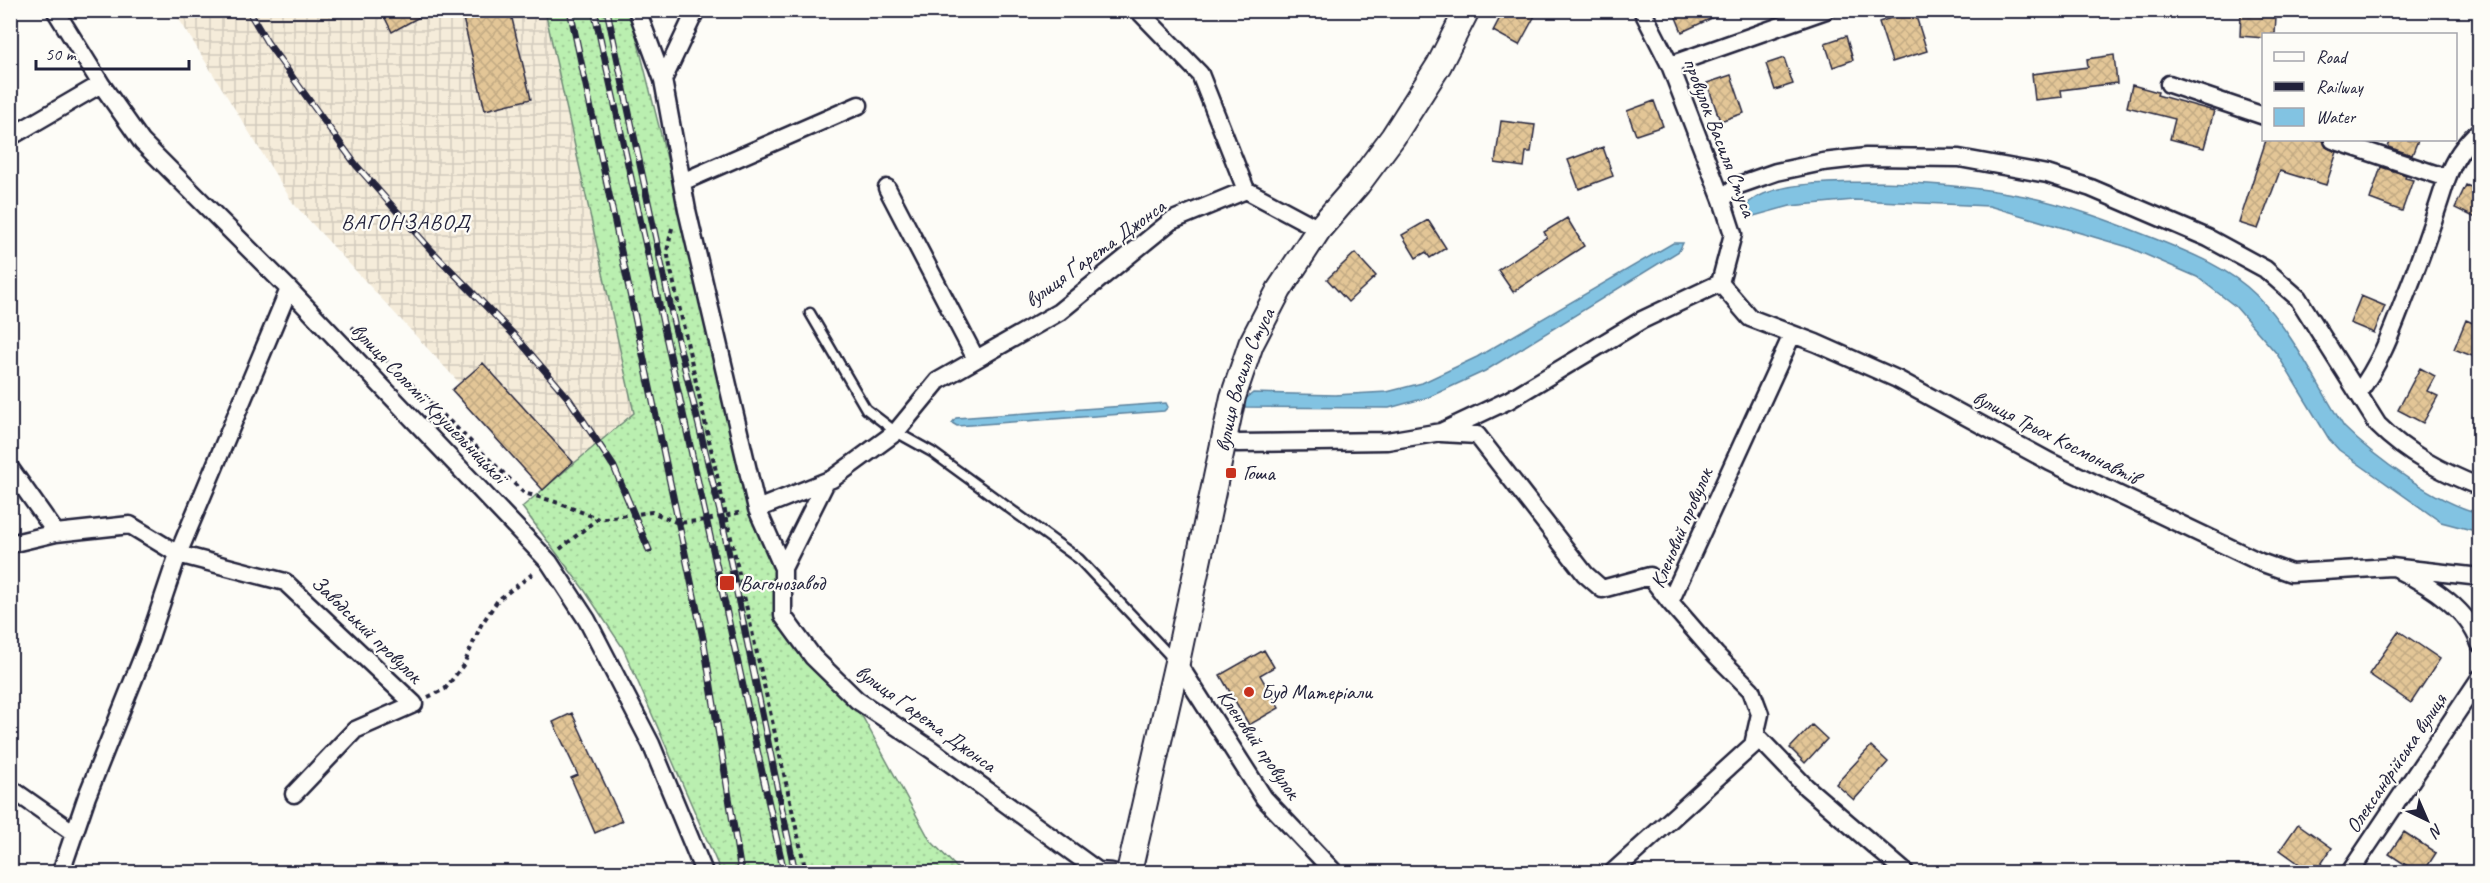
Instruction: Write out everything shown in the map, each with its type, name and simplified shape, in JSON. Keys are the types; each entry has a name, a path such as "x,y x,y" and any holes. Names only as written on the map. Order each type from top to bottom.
{"main road":[{"name":"вулиця Василя Стуса","path":"1129,873 1177,662 1224,436 1233,397 1251,344 1279,290 1319,229 1394,137 1439,65 1467,10"}],"street":[{"name":"вулиця Соломії Крушельницької","path":"55,10 101,84 142,142 289,289 549,562 587,620 651,744 704,873"},
{"path":"637,10 663,80 682,182 758,509"},
{"path":"663,80 696,10"},
{"path":"1138,10 1200,74 1246,190 1319,229"},
{"name":"провулок Василя Стуса","path":"1642,10 1670,65 1733,234 1720,283"},
{"path":"1670,65 1827,10"},
{"path":"10,137 101,84"},
{"path":"2169,84 2262,115"},
{"path":"682,182 860,105"},
{"path":"2358,393 2374,371 2390,336 2427,242 2453,161 2480,129"},
{"path":"2336,141 2447,178"},
{"path":"1722,200 1737,186 1776,172 1823,162 1866,157 1959,158 2047,174 2091,188 2208,237 2265,269 2298,298 2378,425 2394,441 2450,475 2480,486"},
{"path":"887,188 976,359"},
{"name":"вулиця Ґарета Джонса","path":"1112,873 1098,871 932,750 857,700 813,657 783,616 783,568 758,509 826,482 896,432 938,381 1059,312 1171,221 1246,190"},
{"path":"1441,432 1509,400 1642,320 1720,283"},
{"name":"вулиця Трьох Космонавтів","path":"1720,283 1750,318 1898,379 2050,462 2260,562 2291,573 2391,567 2480,577"},
{"path":"61,873 87,796 147,646 178,554 289,289"},
{"name":"Кленовий провулок","path":"1755,734 1760,714 1751,690 1716,655 1670,602 1792,335"},
{"path":"1224,436 1238,443 1387,441 1441,432 1477,435 1585,574 1602,589 1650,576 1670,602"},
{"path":"10,468 56,533"},
{"path":"783,568 826,482"},
{"path":"10,544 56,533 130,525 178,554"},
{"name":"Заводський провулок","path":"178,554 285,582 414,704 355,730 294,794"},
{"name":"вулиця Трьох Космонавтів","path":"2391,567 2419,580 2458,610 2474,628 2480,644"},
{"name":"Кленовий провулок","path":"1177,662 1264,798 1334,873"},
{"name":"Олександрійська вулиця","path":"2350,873 2480,678"},
{"path":"1613,873 1753,745 1755,734"},
{"path":"1755,734 1806,787 1905,873"},
{"path":"10,789 74,833"}],"lane":[{"path":"810,313 866,409 896,432 932,452 1079,559 1177,662"}],"path":[{"path":"673,220 667,251 670,266 806,873"},
{"path":"347,324 357,329 524,493 553,501 597,519"}],"shaded area":[{"path":"174,11 545,11 634,413 551,482 293,203"}],"green space":[{"path":"545,11 630,11 766,553 778,573 777,620 862,716 930,840 961,872 721,872 623,648 585,591 522,507 634,413"}],"water":[{"path":"1866,182 1965,187 2041,200 2075,209 2125,227 2184,250 2210,263 2246,286 2269,309 2303,358 2344,427 2372,452 2407,478 2445,500 2479,513 2479,532 2441,522 2339,450 2329,439 2277,354 2235,306 2197,277 2128,247 1989,206 1854,200 1790,206 1754,216 1748,210 1748,203 1759,196 1788,187 1821,183"},
{"path":"1673,243 1683,243 1679,251 1485,371 1429,397 1389,408 1245,407 1243,401 1253,393 1335,395 1387,392 1422,383 1477,357"},
{"path":"1166,403 1168,407 1164,411 957,426 952,423 956,418"}],"building":[{"path":"381,10 432,10 392,32"},
{"path":"461,10 510,10 531,99 485,110"},
{"path":"1504,10 1538,10 1519,45 1493,31"},
{"path":"1673,10 1729,10 1682,32"},
{"path":"1914,10 1927,51 1892,62 1879,22"},
{"path":"2241,14 2276,17 2275,33 2262,33 2262,38 2240,36"},
{"path":"1846,36 1853,60 1833,67 1825,43"},
{"path":"2114,55 2117,83 2061,90 2062,97 2035,100 2032,74 2088,67 2087,59"},
{"path":"1784,58 1793,84 1775,90 1766,64"},
{"path":"1731,75 1744,113 1720,121 1707,83"},
{"path":"2132,85 2158,92 2157,95 2214,111 2204,148 2170,139 2175,119 2127,107"},
{"path":"1654,101 1663,126 1636,135 1627,111"},
{"path":"1501,121 1535,125 1531,152 1526,152 1524,167 1495,163"},
{"path":"2266,141 2323,141 2326,147 2337,152 2326,185 2280,171 2258,229 2239,223"},
{"path":"2391,141 2418,141 2412,155 2388,147"},
{"path":"1603,147 1613,176 1579,189 1568,160"},
{"path":"2381,167 2406,175 2405,178 2413,180 2402,211 2370,199"},
{"path":"2466,185 2480,191 2480,220 2455,208"},
{"path":"1567,218 1584,246 1513,292 1498,270 1547,237 1544,232"},
{"path":"1428,220 1446,248 1430,258 1426,252 1416,258 1402,235"},
{"path":"1355,253 1376,276 1348,302 1327,279"},
{"path":"2361,296 2385,306 2374,333 2350,323"},
{"path":"2466,320 2480,326 2480,359 2454,349"},
{"path":"483,363 573,462 543,490 452,390"},
{"path":"2420,368 2435,376 2427,391 2438,396 2423,423 2398,410"},
{"path":"2399,631 2440,659 2411,703 2369,674"},
{"name":"Буд Матерiали","path":"1264,650 1274,667 1260,675 1279,708 1249,725 1220,675"},
{"path":"572,713 622,821 595,833 571,778 578,775 553,722"},
{"path":"1812,725 1827,739 1805,763 1790,748"},
{"path":"1871,746 1888,762 1854,800 1836,784"},
{"path":"2298,824 2332,848 2315,873 2280,850"},
{"path":"2404,832 2436,853 2423,873 2418,873 2389,854"}],"railway":[{"path":"248,10 267,42 356,165 431,250 517,338 569,399 614,467 649,550"},
{"path":"570,10 704,643 741,872"},
{"path":"594,10 784,872"},
{"path":"607,10 675,328 721,516 795,872"}],"place":[{"name":"Гоша","path":"1231,473"},
{"name":"Вагонозавод","path":"727,583"},
{"name":"Буд Матерiали","path":"1249,692"}],"district":[{"name":"ВАГОНЗАВОД","path":"406,221"}]}
